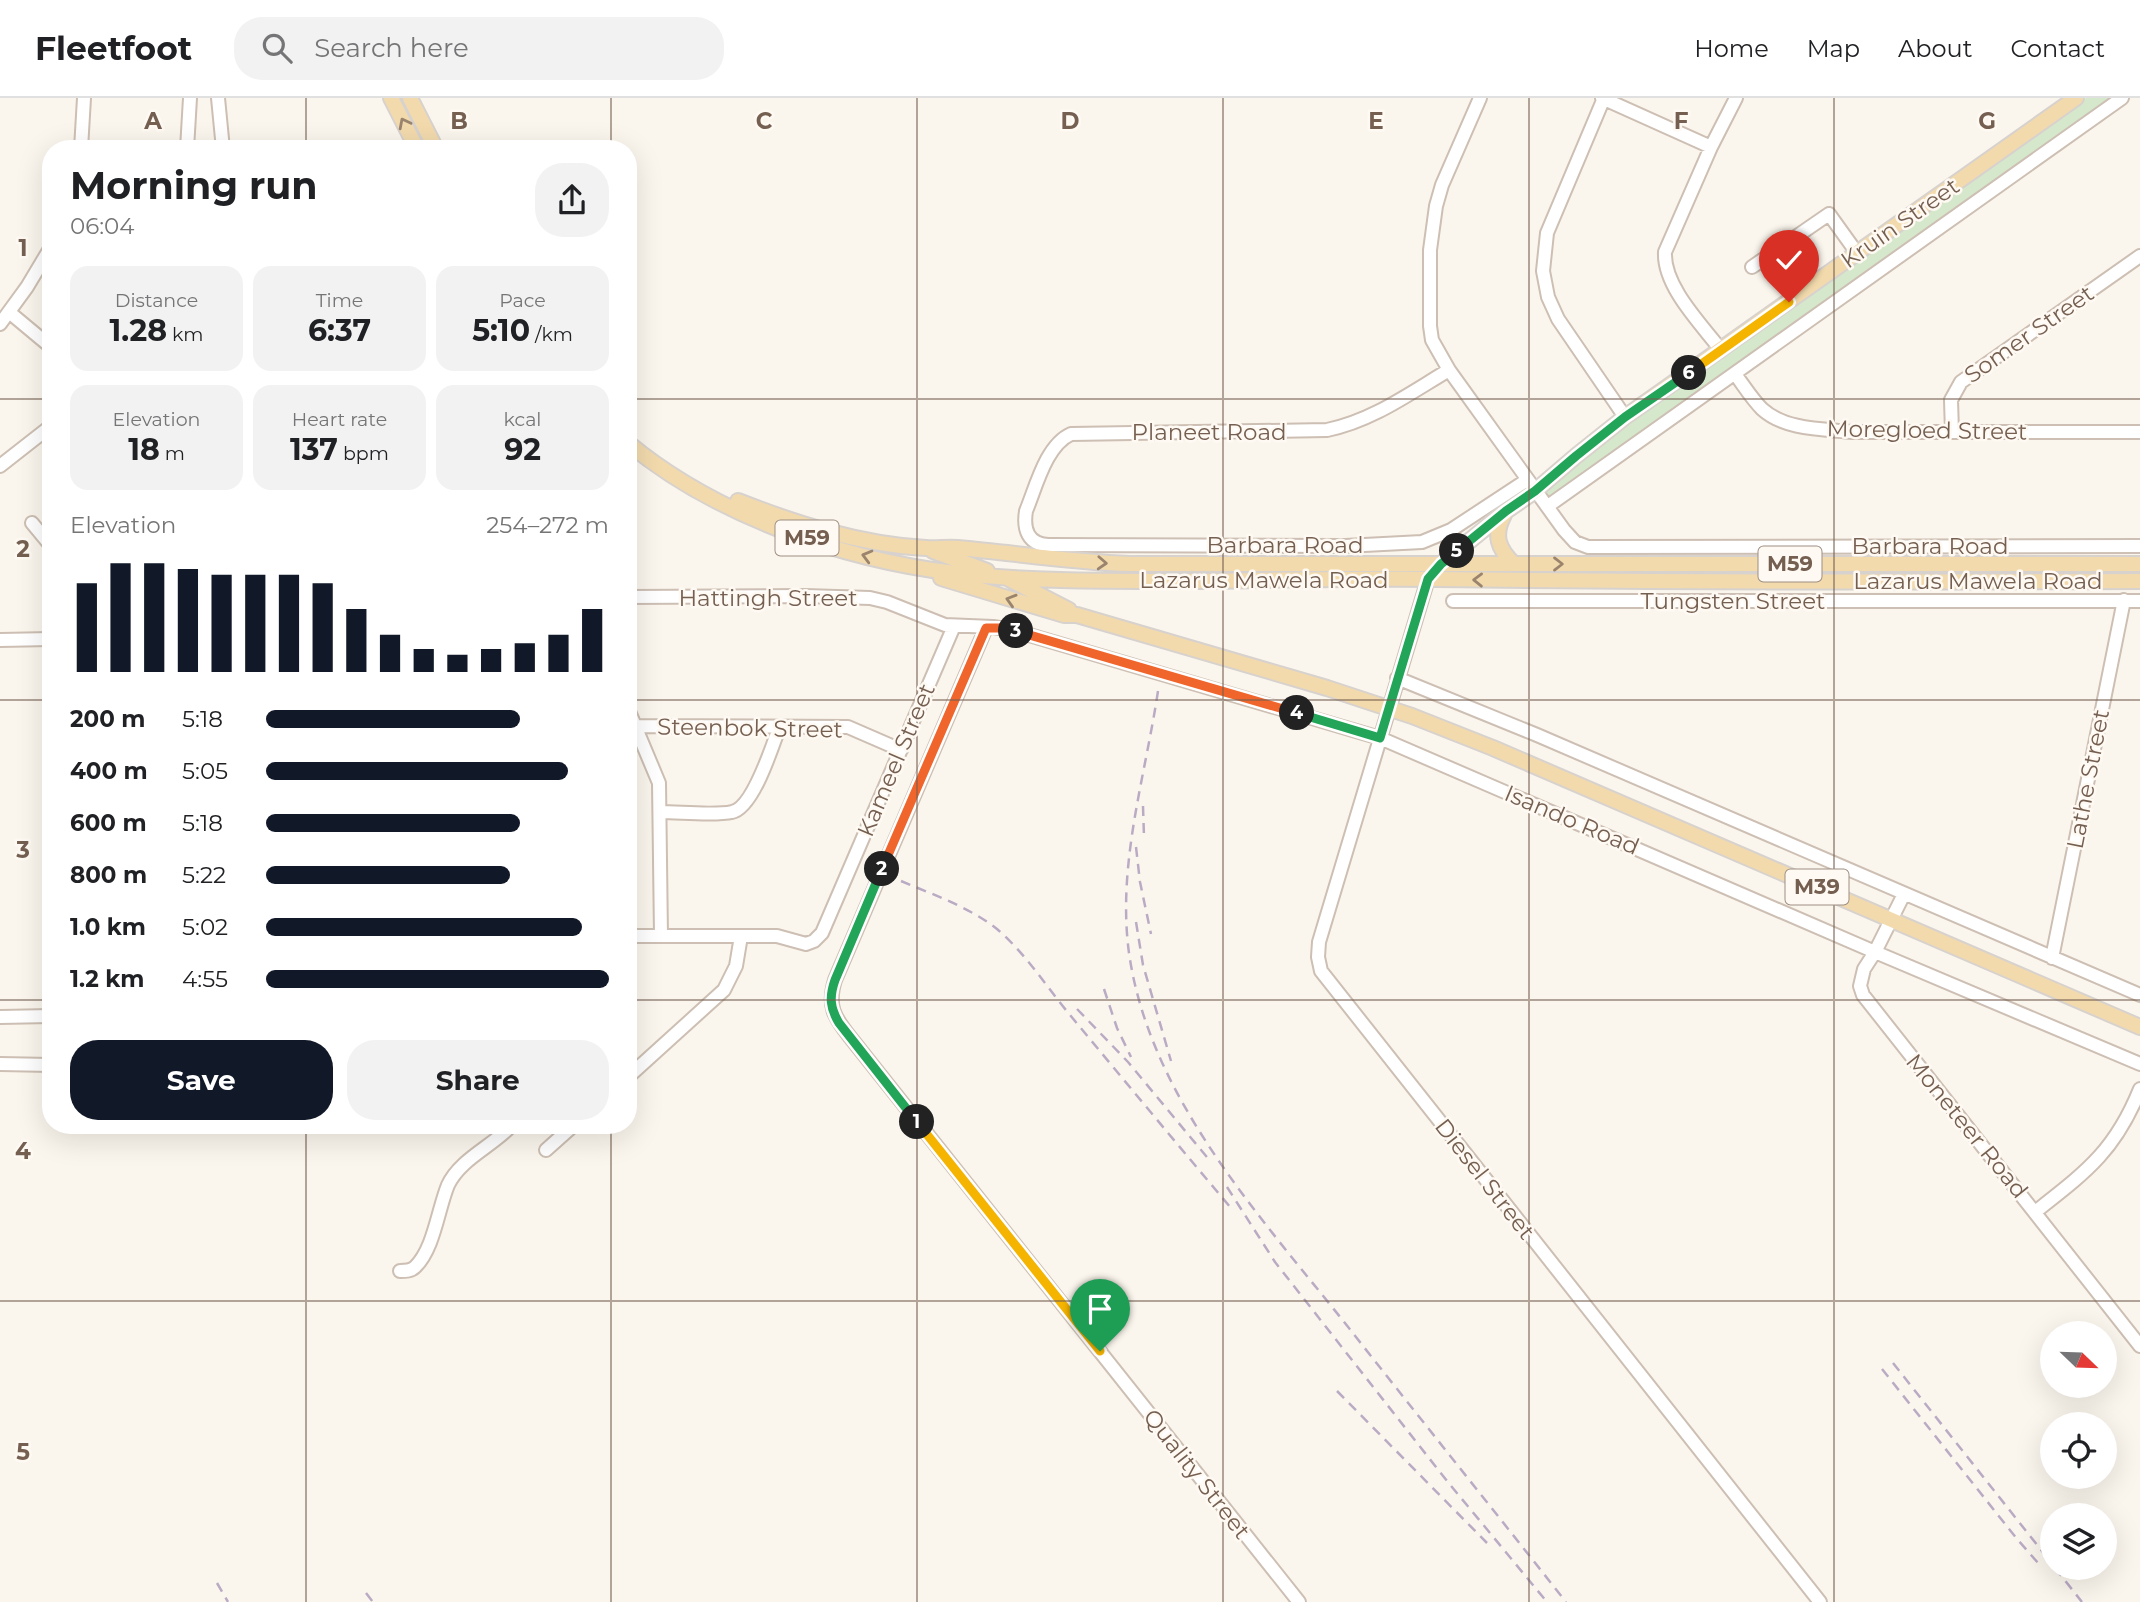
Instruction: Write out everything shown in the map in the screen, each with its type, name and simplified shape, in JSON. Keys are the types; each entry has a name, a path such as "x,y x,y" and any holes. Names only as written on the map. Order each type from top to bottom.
{"main road":[{"path":"391,98 412,140"},
{"path":"410,98 431,140"},
{"name":"Kruin Street","path":"1428,579 1441,564 1506,511 1531,485 1576,456 1625,417 2076,98"},
{"name":"Lazarus Mawela Road","path":"637,439 706,486 772,514 845,535 879,543 956,548 1063,560 1130,564 2140,564"},
{"name":"Lazarus Mawela Road","path":"637,449 684,483 763,522 811,540 898,564 1006,578 1134,581 2140,581"},
{"path":"1506,511 1497,538 1504,554 1514,564"},
{"name":"M39","path":"926,548 1006,578"},
{"name":"Isando Road","path":"898,564 1019,603 1064,615 1077,615"},
{"name":"Isando Road","path":"1006,578 1077,615 1390,708 1493,748 2140,1027"}],"street":[{"path":"82,140 84,98"},
{"path":"188,140 190,98"},
{"path":"218,98 222,140"},
{"path":"1479,98 1442,185 1434,216 1430,250 1430,327 1432,340 1448,370 1531,485"},
{"path":"1625,417 1558,318 1548,297 1544,271 1547,233 1603,98 1711,147"},
{"path":"1721,350 1676,290 1665,262 1666,247 1736,98"},
{"name":"Kruin Street","path":"1548,506 2122,98"},
{"path":"1752,267 1829,214 1857,254"},
{"name":"Somer Street","path":"1952,432 1951,400 1961,382 2140,256"},
{"path":"0,324 42,261"},
{"path":"9,312 42,339"},
{"name":"Planeet Road","path":"1028,535 1024,521 1026,511 1050,454 1058,441 1071,434 1328,430 1371,416 1448,370"},
{"name":"Moregloed Street","path":"1735,374 1766,412 1779,421 1792,424 1852,432 2140,432"},
{"path":"0,466 42,433"},
{"name":"Barbara Road","path":"1028,535 1037,543 1049,545 1345,546 1422,542 1451,530 1531,485 1569,537 1588,547 2140,545"},
{"path":"32,523 42,535"},
{"path":"1390,708 1428,579"},
{"name":"Hattingh Street","path":"637,597 870,598 936,623 986,628"},
{"name":"Lathe Street","path":"2052,957 2124,600"},
{"name":"Tungsten Street","path":"1453,601 2140,601"},
{"name":"Kameel Street","path":"741,936 777,936 808,944 822,933 954,626"},
{"name":"Isando Road","path":"986,628 1012,630 1380,738 1875,952 2140,1063"},
{"name":"Quality Street","path":"986,628 835,980 831,998 834,1014 849,1037 1299,1602"},
{"path":"0,640 42,639"},
{"path":"1397,678 1537,735 2140,995"},
{"name":"Diesel Street","path":"1390,708 1319,942 1321,971 1819,1602"},
{"name":"Steenbok Street","path":"637,726 848,727 901,750"},
{"path":"637,728 659,783 661,936"},
{"path":"661,812 732,812 743,807 752,793 779,728"},
{"name":"Moneteer Road","path":"1904,894 1861,978 1860,986 1866,1001 2140,1346"},
{"path":"637,936 741,936 736,966 724,990 637,1069"},
{"path":"0,1017 42,1016"},
{"path":"0,1064 42,1065"},
{"path":"2035,1212 2097,1161 2124,1122 2140,1089"},
{"path":"400,1271 416,1266 425,1253 449,1184 457,1172 496,1134"},
{"path":"546,1150 564,1134"}],"green space":[{"path":"2086,98 2114,98 1562,489 1551,496 1548,495 1545,490 1575,463"}],"railway":[{"path":"1158,691 1129,854 1126,920 1129,953 1141,1007 1160,1058 1185,1108 1248,1201 1566,1602"},
{"path":"1143,806 1144,837"},
{"path":"1136,847 1151,934"},
{"path":"901,881 951,902 997,929 1027,960 1231,1208"},
{"path":"1136,922 1143,965 1171,1061"},
{"path":"1104,989 1117,1028 1131,1057"},
{"path":"1077,1009 1128,1062 1211,1162"},
{"path":"1227,1187 1275,1262 1447,1481 1547,1602"},
{"path":"1893,1363 2040,1549"},
{"path":"1882,1369 2039,1564"},
{"path":"1337,1391 1487,1543"},
{"path":"2065,1580 2082,1602"},
{"path":"217,1583 228,1602"},
{"path":"366,1593 373,1602"}],"route":[{"path":"1100,1351 839,1023 831,1006 831,990 835,980 986,628 1012,630 1380,738 1416,613 1428,579 1441,564 1625,417 1789,302"}]}
